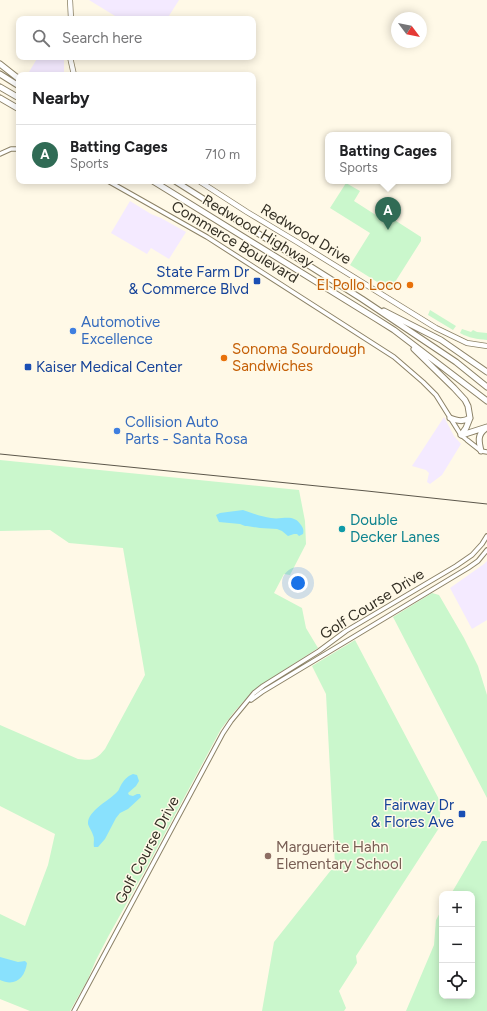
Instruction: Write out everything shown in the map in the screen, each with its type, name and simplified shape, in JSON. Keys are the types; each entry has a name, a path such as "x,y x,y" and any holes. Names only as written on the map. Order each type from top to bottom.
{"highway":[{"path":"0,64 16,77"},
{"path":"0,74 16,84"},
{"path":"0,87 16,96"},
{"path":"0,98 16,108"},
{"path":"155,184 186,201"},
{"name":"Redwood Highway","path":"158,184 356,305 394,330 487,401"},
{"name":"Redwood Highway","path":"180,184 362,299 456,362 487,387"},
{"path":"362,299 441,340 487,372"},
{"path":"394,330 465,400 468,406 470,418 461,435"},
{"path":"450,418 461,421 470,418"},
{"path":"461,435 486,428"},
{"path":"484,452 478,441 481,432 486,428"}],"main road":[{"path":"70,0 71,16"},
{"path":"71,60 73,72"},
{"name":"Redwood Drive","path":"204,184 436,328 472,345 487,346"}],"street":[{"path":"0,154 11,149 16,149"},
{"name":"Commerce Boulevard","path":"113,184 207,237 394,356 436,395 461,435 484,452"},
{"name":"Golf Course Drive","path":"74,1011 223,732 254,693 319,652 346,631 445,572 472,554 482,544 487,536"},
{"name":"Golf Course Drive","path":"246,703 468,568 478,561 487,550"}],"shaded area":[{"path":"89,0 179,0 169,16 115,16"},
{"path":"36,60 64,60 64,72 29,72"},
{"path":"130,201 151,214 186,232 169,259 151,248 147,254 111,233"},
{"path":"444,417 454,436 461,444 442,475 430,484 427,482 429,473 426,470 412,466"},
{"path":"487,561 487,620 472,629 450,588"}],"green space":[{"path":"345,184 348,184 360,191 354,201 382,219 388,217 393,219 421,237 421,241 390,290 350,265 370,233 330,208"},
{"path":"430,310 456,326 453,330 428,315"},
{"path":"462,329 471,332 473,330 487,333 487,340 463,335 460,333"},
{"path":"0,460 299,490 305,521 306,544 290,575 284,574 274,593 302,608 306,628 318,648 251,693 221,729 109,935 88,979 70,1011 30,1011 0,999 0,914 25,926 48,865 55,834 0,806 0,725 78,759 87,760 96,758 105,749 145,675 123,548 69,543 50,530 0,531"},
{"path":"432,593 439,595 464,638 478,666 487,695 487,798 393,617"},
{"path":"355,640 441,803 439,828 356,956 357,963 339,991 346,1008 344,1011 262,1011 274,942 335,865 326,694 312,666"},
{"path":"482,841 487,841 487,1011 406,1011 434,945 436,920 439,914 439,999 475,999 475,891 453,891"}],"water":[{"path":"243,510 268,517 295,519 302,527 303,534 299,536 294,534 288,536 277,529 219,522 216,515 220,513"},
{"path":"133,774 137,775 139,781 128,793 129,795 133,796 140,794 141,797 128,809 120,813 105,839 98,847 94,847 94,836 88,824 91,815 118,791 125,779"},
{"path":"0,957 18,962 25,961 27,963 22,977 15,982 5,982 0,980"}],"railway":[{"path":"0,454 487,504"}],"place":[{"name":"Batting Cages","path":"388,230"},
{"name":"State Farm Dr & Commerce Blvd","path":"257,281"},
{"name":"El Pollo Loco","path":"410,285"},
{"name":"Automotive Excellence","path":"73,331"},
{"name":"Sonoma Sourdough Sandwiches","path":"224,358"},
{"name":"Kaiser Medical Center","path":"28,367"},
{"name":"Collision Auto Parts - Santa Rosa","path":"117,431"},
{"name":"Double Decker Lanes","path":"342,529"},
{"name":"Fairway Dr & Flores Ave","path":"462,814"},
{"name":"Marguerite Hahn Elementary School","path":"268,856"}]}
